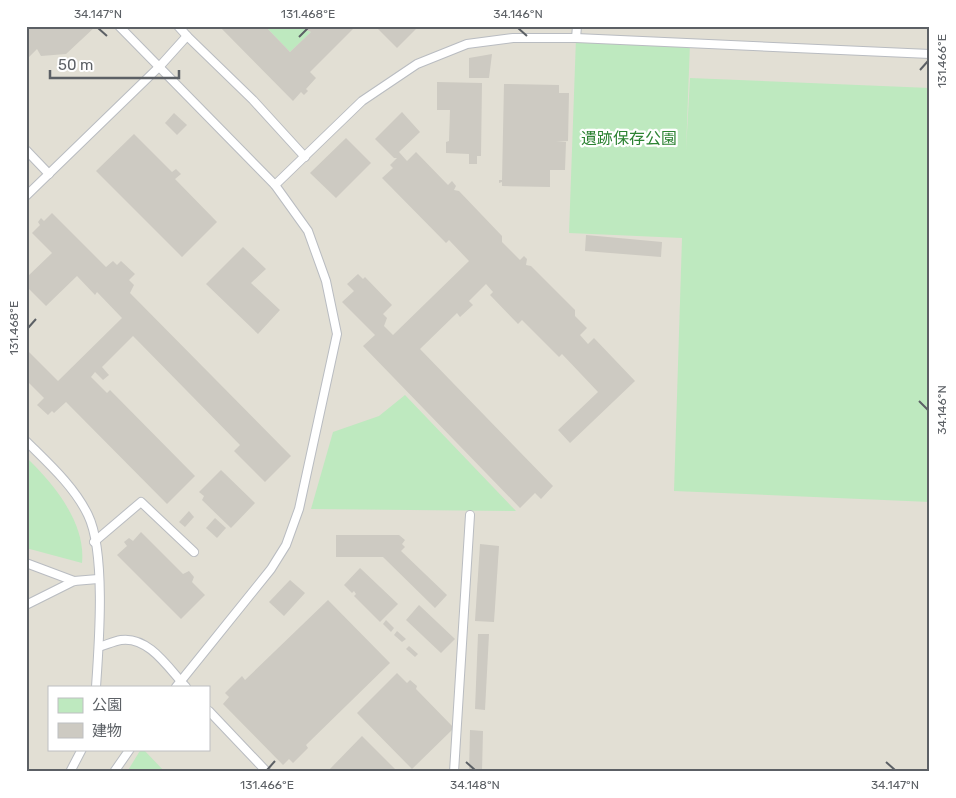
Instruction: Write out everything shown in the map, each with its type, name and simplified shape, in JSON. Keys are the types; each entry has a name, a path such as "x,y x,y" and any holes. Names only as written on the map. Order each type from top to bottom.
{"lane":[{"path":"99,647 122,640 136,641 148,647 180,685 271,569 286,545 299,509 337,334 326,281 308,231 275,185 119,26"},
{"path":"178,26 252,100 305,157"},
{"path":"576,38 577,26"},
{"path":"26,196 160,66 187,36"},
{"path":"275,185 362,101 417,64 468,44 513,38 576,38 930,54"},
{"path":"26,150 49,174"},
{"path":"26,441 63,479 88,515 94,542 98,580 99,647 96,686"},
{"path":"94,542 141,502 194,552"},
{"path":"454,772 470,515"},
{"path":"26,562 74,582"},
{"path":"26,605 74,582 98,580"},
{"path":"210,712 267,772"},
{"path":"70,772 81,750"},
{"path":"114,772 129,750"}],"shaded area":[{"path":"26,26 930,26 930,772 26,772"}],"green space":[{"path":"265,26 297,26 311,32 290,52"},
{"name":"遺跡保存公園","path":"576,38 690,43 686,151 690,78 930,88 930,502 674,491 682,238 569,233"},
{"path":"405,395 516,511 311,509 333,432 379,416"},
{"path":"26,457 47,479 66,505 79,533 82,563 26,548"},
{"path":"140,750 144,750 165,772 127,772"}],"building":[{"path":"26,26 96,26 66,54 41,56 37,49 26,60"},
{"path":"219,26 265,26 290,52 311,32 298,26 356,26 310,72 316,78 306,89 308,91 304,95 301,92 293,101"},
{"path":"375,26 419,26 397,48"},
{"path":"492,54 489,78 469,78 469,58"},
{"path":"437,82 482,83 481,156 477,156 477,164 469,164 469,154 446,153 446,142 449,141 450,110 437,110"},
{"path":"504,84 559,85 559,93 569,93 568,141 556,142 566,142 565,170 550,170 550,187 502,186 502,182 499,183 499,180 502,180"},
{"path":"402,112 420,132 399,152 407,161 416,152 448,185 452,181 456,186 454,190 459,191 502,236 502,242 520,260 524,256 527,259 526,265 531,266 575,310 575,316 587,328 580,335 588,344 594,338 635,381 570,443 558,430 598,392 562,354 559,357 522,320 518,324 490,295 493,292 486,284 469,301 473,305 460,317 457,313 420,349 553,486 541,499 535,493 520,508 363,346 375,335 342,302 354,291 347,284 358,274 363,279 365,277 392,305 383,314 387,318 384,326 393,335 469,261 449,240 446,243 382,178 393,168 390,165 397,158 394,158 375,139"},
{"path":"174,113 187,125 177,135 165,123"},
{"path":"134,134 172,172 176,169 181,174 175,179 217,222 182,257 96,171"},
{"path":"346,138 371,163 336,198 310,173"},
{"path":"52,213 106,267 113,261 117,265 121,261 135,274 129,280 134,285 130,293 291,456 265,482 234,451 240,445 133,336 102,367 109,375 103,380 95,372 91,377 107,393 110,390 195,476 167,504 66,402 54,413 52,411 48,415 37,405 44,398 26,380 26,349 58,381 122,318 97,292 95,295 77,276 46,306 26,286 26,278 52,253 32,233 40,225 38,222 41,218 44,221"},
{"path":"586,235 662,242 661,257 585,251"},
{"path":"243,247 266,269 251,283 280,310 258,334 206,284"},
{"path":"221,470 255,503 231,528 202,500 204,496 199,492"},
{"path":"189,511 194,517 185,527 179,522"},
{"path":"215,518 226,528 217,538 206,528"},
{"path":"141,532 183,574 189,571 194,577 192,582 205,595 181,619 117,555 127,546 124,542 129,538 133,541"},
{"path":"336,535 399,535 405,540 402,544 405,547 401,551 447,595 435,608 383,557 336,557"},
{"path":"480,544 499,546 494,622 475,621"},
{"path":"360,568 398,604 380,622 354,596 356,594 354,591 352,593 344,585"},
{"path":"290,580 305,593 284,616 269,602"},
{"path":"328,600 390,663 306,745 308,748 293,763 289,759 283,765 223,704 229,697 225,693 242,676 245,680"},
{"path":"419,605 455,639 441,653 406,620"},
{"path":"386,620 394,628 391,632 383,624"},
{"path":"397,631 406,639 402,642 394,635"},
{"path":"478,634 489,634 485,710 475,709"},
{"path":"409,646 418,654 415,657 406,649"},
{"path":"397,673 407,683 410,680 417,686 416,689 454,728 412,769 357,713"},
{"path":"470,730 483,731 482,772 469,772"},
{"path":"362,736 398,772 330,772 329,770"}]}
